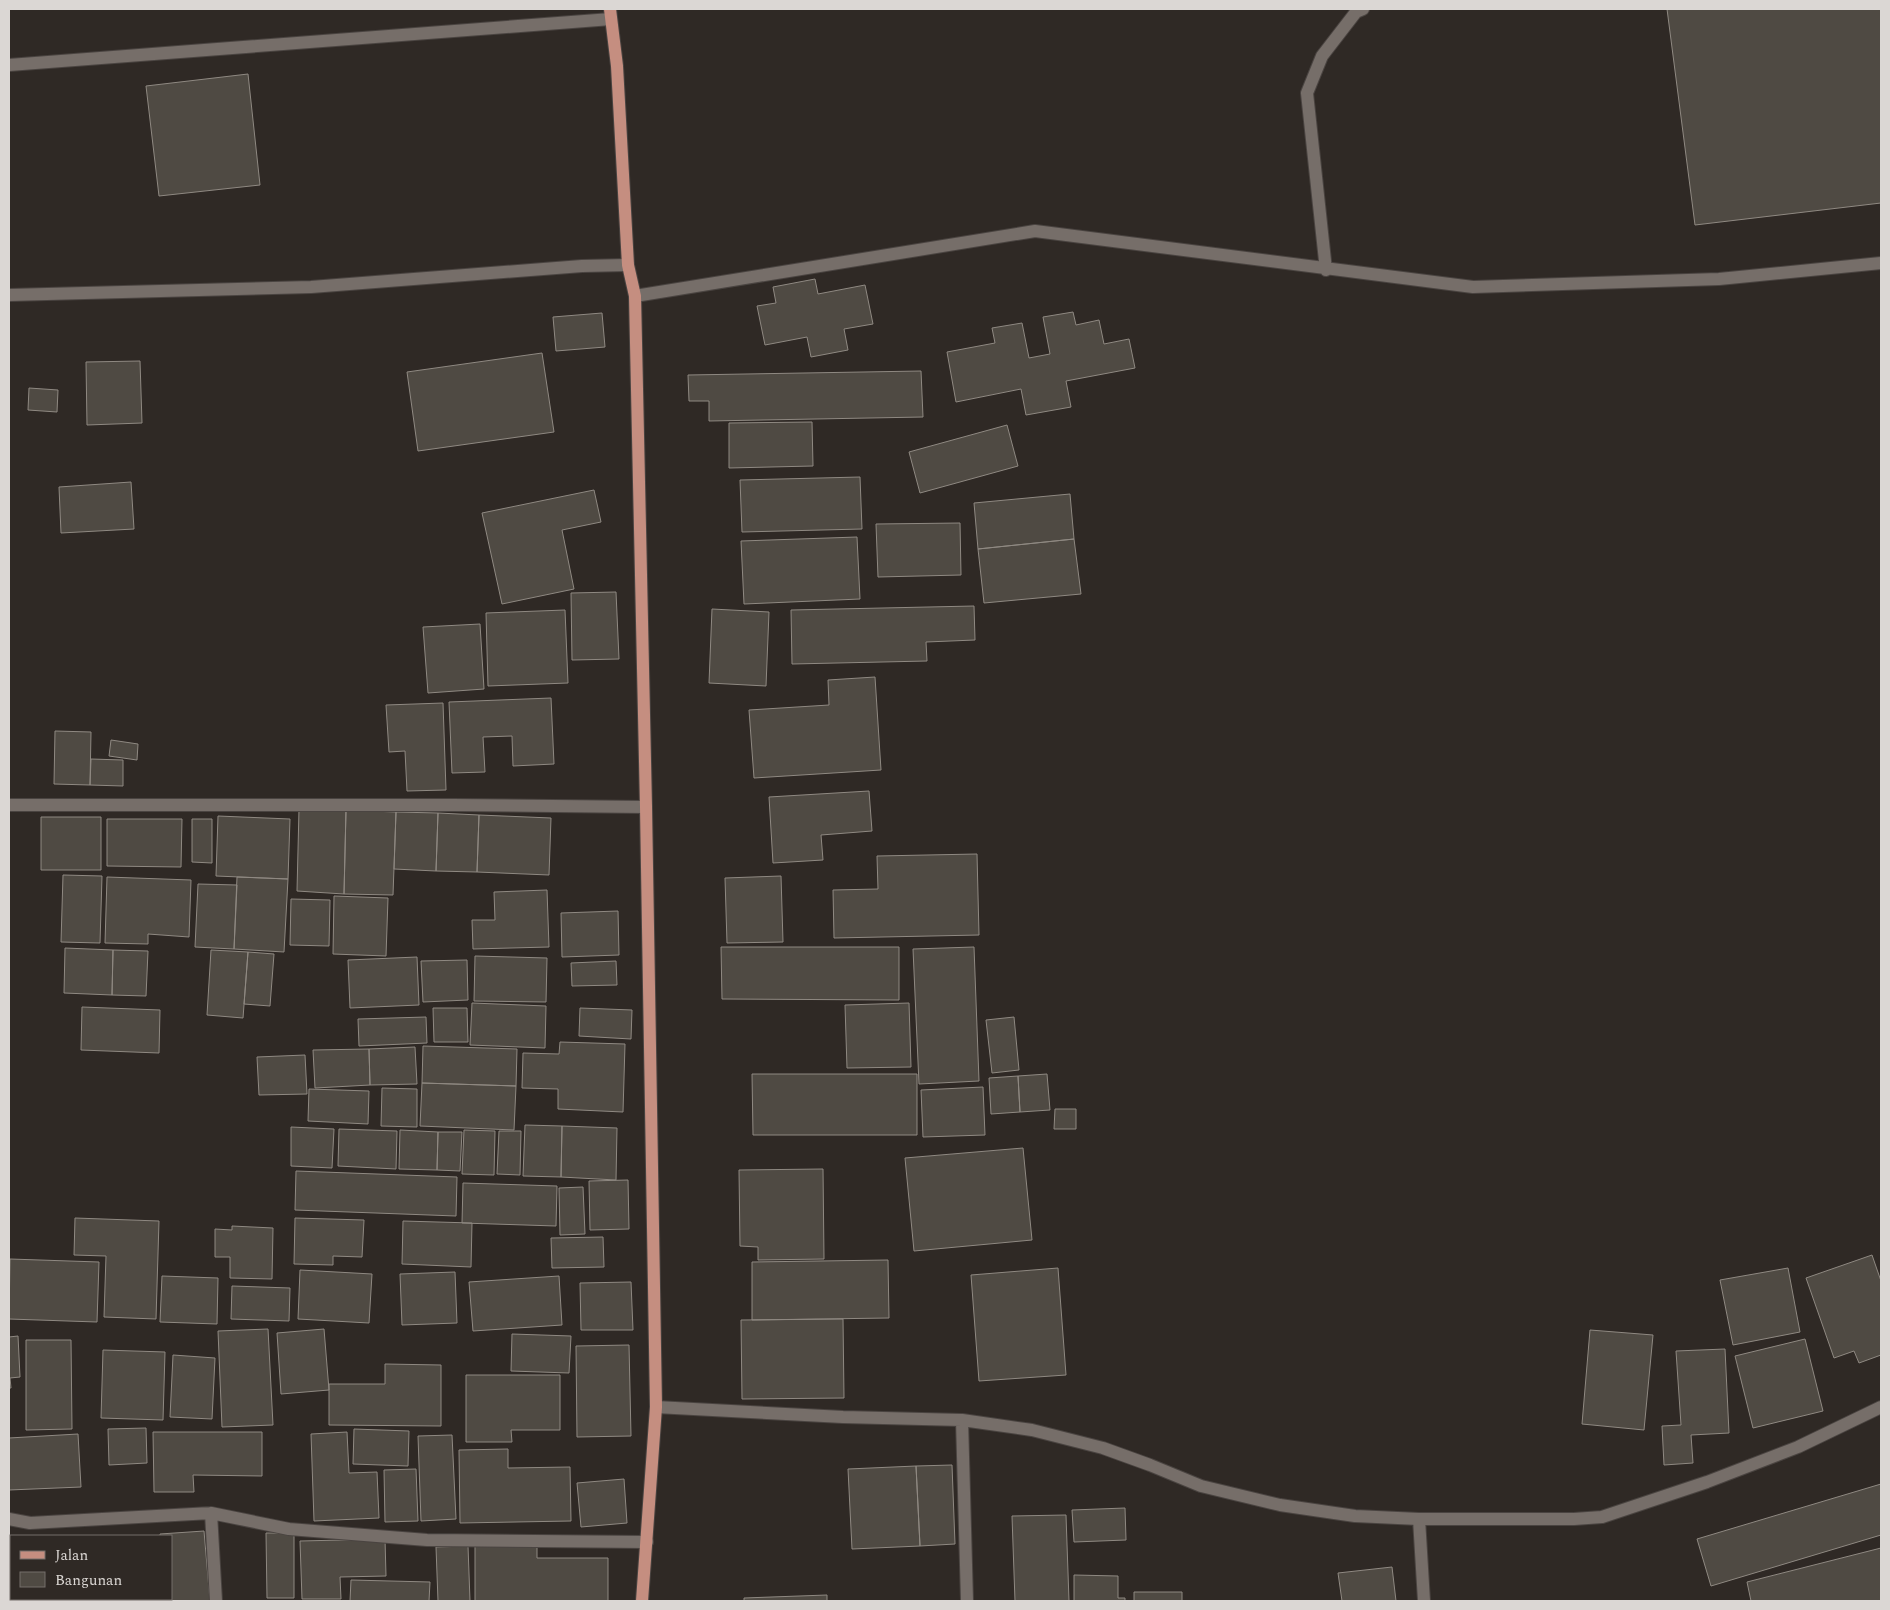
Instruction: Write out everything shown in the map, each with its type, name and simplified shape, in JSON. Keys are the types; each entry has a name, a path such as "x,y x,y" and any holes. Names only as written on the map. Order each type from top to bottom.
{"main road":[{"path":"611,14 628,265 635,296 646,807 656,1407 642,1601"}],"street":[{"path":"1326,270 1307,93 1322,56 1356,12 1363,9"},
{"path":"9,66 611,14"},
{"path":"635,296 1035,232 1473,287 1719,279 1881,263"},
{"path":"9,295 311,287 582,266 628,265"},
{"path":"9,805 454,804 646,807"},
{"path":"656,1407 843,1417 962,1420 1032,1430 1103,1448 1201,1486 1280,1505 1355,1516 1419,1519 1574,1519 1602,1517 1707,1482 1798,1447 1881,1407"},
{"path":"962,1420 967,1601"},
{"path":"9,1519 30,1523 211,1513 289,1529 427,1540 647,1542"},
{"path":"211,1513 216,1601"},
{"path":"1419,1519 1424,1601"}],"building":[{"path":"1667,9 1881,9 1881,203 1695,225"},
{"path":"248,74 260,185 159,196 146,86"},
{"path":"815,279 818,294 865,285 873,324 844,329 848,350 811,357 807,337 765,345 757,306 776,303 773,287"},
{"path":"1073,312 1076,325 1099,320 1104,344 1129,339 1135,368 1066,381 1071,407 1026,415 1021,389 956,402 947,352 995,343 992,328 1022,323 1029,358 1050,354 1043,317"},
{"path":"602,313 605,347 556,351 553,317"},
{"path":"542,353 554,432 418,451 407,372"},
{"path":"140,361 142,423 87,425 86,362"},
{"path":"921,371 923,417 709,421 709,401 689,401 688,375"},
{"path":"29,388 58,390 57,412 28,410"},
{"path":"812,422 813,466 729,468 729,423"},
{"path":"1007,425 1018,466 920,493 909,452"},
{"path":"860,477 862,529 742,532 740,480"},
{"path":"131,482 134,529 61,533 59,487"},
{"path":"594,490 601,522 562,530 574,589 502,604 482,513"},
{"path":"1070,494 1074,539 978,549 974,503"},
{"path":"960,523 961,575 878,577 876,524"},
{"path":"857,537 860,599 744,604 741,541"},
{"path":"1074,539 1081,594 984,603 978,549"},
{"path":"616,592 619,659 572,660 571,593"},
{"path":"974,606 975,640 926,642 927,661 792,664 791,610"},
{"path":"712,609 769,612 766,686 709,683"},
{"path":"565,610 568,683 488,686 486,613"},
{"path":"480,624 484,689 428,693 423,627"},
{"path":"875,677 881,770 754,778 749,710 829,705 828,680"},
{"path":"551,698 554,764 513,766 512,736 483,737 485,772 452,773 449,702"},
{"path":"443,703 446,790 407,791 405,751 389,752 386,705"},
{"path":"55,731 91,732 90,785 54,784"},
{"path":"111,740 138,744 137,760 109,756"},
{"path":"91,759 123,760 123,786 90,785"},
{"path":"869,791 872,831 821,835 823,860 773,863 769,797"},
{"path":"299,809 346,810 344,894 297,891"},
{"path":"346,810 396,812 393,895 344,894"},
{"path":"396,812 438,813 436,871 394,869"},
{"path":"438,813 479,815 477,872 436,871"},
{"path":"479,815 551,818 549,875 477,872"},
{"path":"218,816 290,819 288,879 216,876"},
{"path":"41,817 101,817 101,870 41,870"},
{"path":"107,819 182,819 181,867 107,866"},
{"path":"192,819 212,819 212,863 192,862"},
{"path":"977,854 979,935 834,938 833,890 878,889 877,856"},
{"path":"63,875 102,876 100,943 61,942"},
{"path":"781,876 783,942 727,943 725,878"},
{"path":"107,877 191,880 189,937 148,934 148,944 105,943"},
{"path":"237,877 288,879 284,952 234,949"},
{"path":"198,884 237,885 234,949 195,947"},
{"path":"547,890 549,947 473,949 472,920 495,920 494,892"},
{"path":"334,896 388,898 386,956 333,954"},
{"path":"291,899 330,900 329,946 290,945"},
{"path":"618,911 619,955 562,957 561,913"},
{"path":"721,947 899,947 899,1000 722,999"},
{"path":"974,947 979,1081 919,1084 913,949"},
{"path":"65,948 113,950 112,995 64,993"},
{"path":"113,950 148,951 146,996 112,995"},
{"path":"211,950 248,952 243,1018 207,1015"},
{"path":"248,952 274,954 270,1006 244,1004"},
{"path":"475,956 547,958 546,1002 474,1001"},
{"path":"417,957 419,1005 350,1008 348,960"},
{"path":"467,960 468,1000 423,1002 421,961"},
{"path":"616,961 617,985 572,986 571,963"},
{"path":"472,1003 546,1006 545,1048 470,1045"},
{"path":"909,1003 911,1067 847,1068 845,1005"},
{"path":"82,1007 160,1010 159,1053 81,1050"},
{"path":"433,1008 467,1008 468,1042 434,1042"},
{"path":"580,1008 632,1010 631,1039 579,1036"},
{"path":"426,1017 427,1043 359,1046 358,1019"},
{"path":"1014,1017 1019,1070 992,1073 986,1020"},
{"path":"560,1042 625,1044 623,1112 558,1109 558,1089 522,1088 523,1053 559,1054"},
{"path":"423,1046 517,1049 516,1086 422,1083"},
{"path":"415,1047 417,1084 370,1085 369,1049"},
{"path":"369,1049 370,1085 315,1088 313,1050"},
{"path":"305,1055 307,1094 259,1095 257,1057"},
{"path":"752,1074 917,1074 917,1135 753,1135"},
{"path":"1047,1074 1050,1110 1020,1112 1018,1076"},
{"path":"1018,1076 1020,1112 991,1114 989,1078"},
{"path":"422,1083 516,1086 514,1130 420,1126"},
{"path":"983,1087 985,1135 923,1137 921,1090"},
{"path":"382,1088 417,1089 417,1127 381,1126"},
{"path":"309,1089 369,1091 368,1124 308,1121"},
{"path":"1055,1109 1076,1109 1076,1129 1054,1129"},
{"path":"525,1125 562,1126 561,1177 523,1176"},
{"path":"562,1126 617,1128 616,1180 561,1177"},
{"path":"291,1127 334,1129 332,1168 291,1166"},
{"path":"339,1129 397,1131 396,1169 338,1166"},
{"path":"400,1130 438,1132 437,1170 399,1169"},
{"path":"464,1130 495,1131 494,1175 462,1174"},
{"path":"499,1131 521,1131 520,1175 497,1174"},
{"path":"438,1132 462,1132 460,1171 437,1170"},
{"path":"1023,1148 1032,1240 914,1251 905,1158"},
{"path":"823,1169 824,1259 758,1260 758,1247 740,1246 739,1170"},
{"path":"296,1171 457,1177 456,1216 295,1210"},
{"path":"628,1180 629,1229 590,1230 589,1181"},
{"path":"463,1183 557,1186 556,1226 462,1223"},
{"path":"583,1187 585,1234 560,1235 559,1188"},
{"path":"75,1218 159,1221 156,1319 104,1317 106,1256 74,1255"},
{"path":"295,1218 364,1220 362,1257 333,1256 333,1265 294,1264"},
{"path":"403,1221 472,1223 471,1267 402,1264"},
{"path":"232,1226 273,1228 272,1279 230,1278 230,1257 215,1257 215,1229 232,1230"},
{"path":"603,1237 604,1267 552,1268 551,1238"},
{"path":"1872,1255 1881,1281 1881,1355 1859,1363 1854,1351 1834,1358 1806,1278"},
{"path":"10,1259 99,1262 97,1322 9,1319"},
{"path":"888,1260 889,1318 752,1320 752,1262"},
{"path":"1058,1268 1066,1375 979,1381 971,1275"},
{"path":"1788,1268 1800,1332 1733,1345 1720,1280"},
{"path":"300,1270 372,1274 369,1323 298,1319"},
{"path":"455,1272 457,1323 402,1325 400,1274"},
{"path":"162,1276 218,1278 217,1324 160,1322"},
{"path":"559,1276 562,1325 473,1331 469,1282"},
{"path":"631,1282 633,1330 581,1330 580,1283"},
{"path":"232,1286 290,1288 289,1321 231,1319"},
{"path":"843,1319 844,1398 742,1399 741,1320"},
{"path":"268,1329 273,1425 222,1427 218,1331"},
{"path":"324,1329 329,1390 281,1394 277,1333"},
{"path":"1590,1330 1653,1335 1644,1430 1582,1424"},
{"path":"512,1334 571,1336 569,1373 511,1371"},
{"path":"18,1336 20,1377 10,1378 11,1388 9,1388 9,1337"},
{"path":"1805,1339 1823,1411 1753,1428 1735,1356"},
{"path":"26,1340 71,1340 72,1429 26,1430"},
{"path":"629,1345 631,1436 577,1437 576,1346"},
{"path":"1725,1349 1729,1433 1691,1435 1693,1463 1664,1465 1662,1426 1681,1425 1676,1351"},
{"path":"103,1350 165,1352 163,1420 101,1418"},
{"path":"173,1355 215,1358 212,1419 170,1417"},
{"path":"385,1364 441,1365 441,1426 329,1425 329,1384 385,1384"},
{"path":"466,1375 560,1375 560,1430 511,1430 512,1442 466,1442"},
{"path":"146,1428 147,1463 109,1465 108,1429"},
{"path":"354,1429 409,1431 408,1466 353,1464"},
{"path":"153,1432 262,1432 262,1476 193,1475 194,1492 154,1492"},
{"path":"347,1432 349,1473 377,1472 379,1518 314,1521 311,1434"},
{"path":"78,1434 81,1487 9,1490 9,1438"},
{"path":"452,1435 456,1519 421,1521 418,1436"},
{"path":"508,1449 508,1468 570,1467 571,1521 460,1523 459,1450"},
{"path":"952,1465 955,1544 920,1546 916,1466"},
{"path":"916,1466 920,1546 852,1549 848,1469"},
{"path":"416,1469 418,1521 385,1522 384,1470"},
{"path":"624,1479 627,1523 581,1527 577,1483"},
{"path":"1881,1484 1881,1535 1711,1586 1697,1539"},
{"path":"1125,1508 1126,1540 1074,1542 1072,1510"},
{"path":"1066,1515 1069,1601 1015,1601 1012,1516"},
{"path":"204,1531 210,1601 166,1601 172,1600 172,1535 160,1534"},
{"path":"266,1533 294,1533 294,1598 267,1598"},
{"path":"385,1539 386,1576 340,1577 341,1599 302,1599 300,1541"},
{"path":"468,1546 470,1601 438,1601 436,1547"},
{"path":"475,1546 537,1546 537,1558 608,1558 608,1601 475,1601"},
{"path":"1881,1548 1881,1601 1751,1601 1747,1582"},
{"path":"1392,1567 1396,1601 1342,1601 1338,1573"},
{"path":"9,1569 10,1600 30,1601 9,1601"},
{"path":"1074,1575 1118,1576 1118,1598 1125,1598 1125,1601 1074,1601"},
{"path":"351,1580 430,1582 429,1601 350,1601"},
{"path":"1134,1592 1182,1592 1182,1601 1134,1601"},
{"path":"827,1595 827,1601 744,1601 744,1598"},
{"path":"124,1600 162,1600 162,1601"}]}
